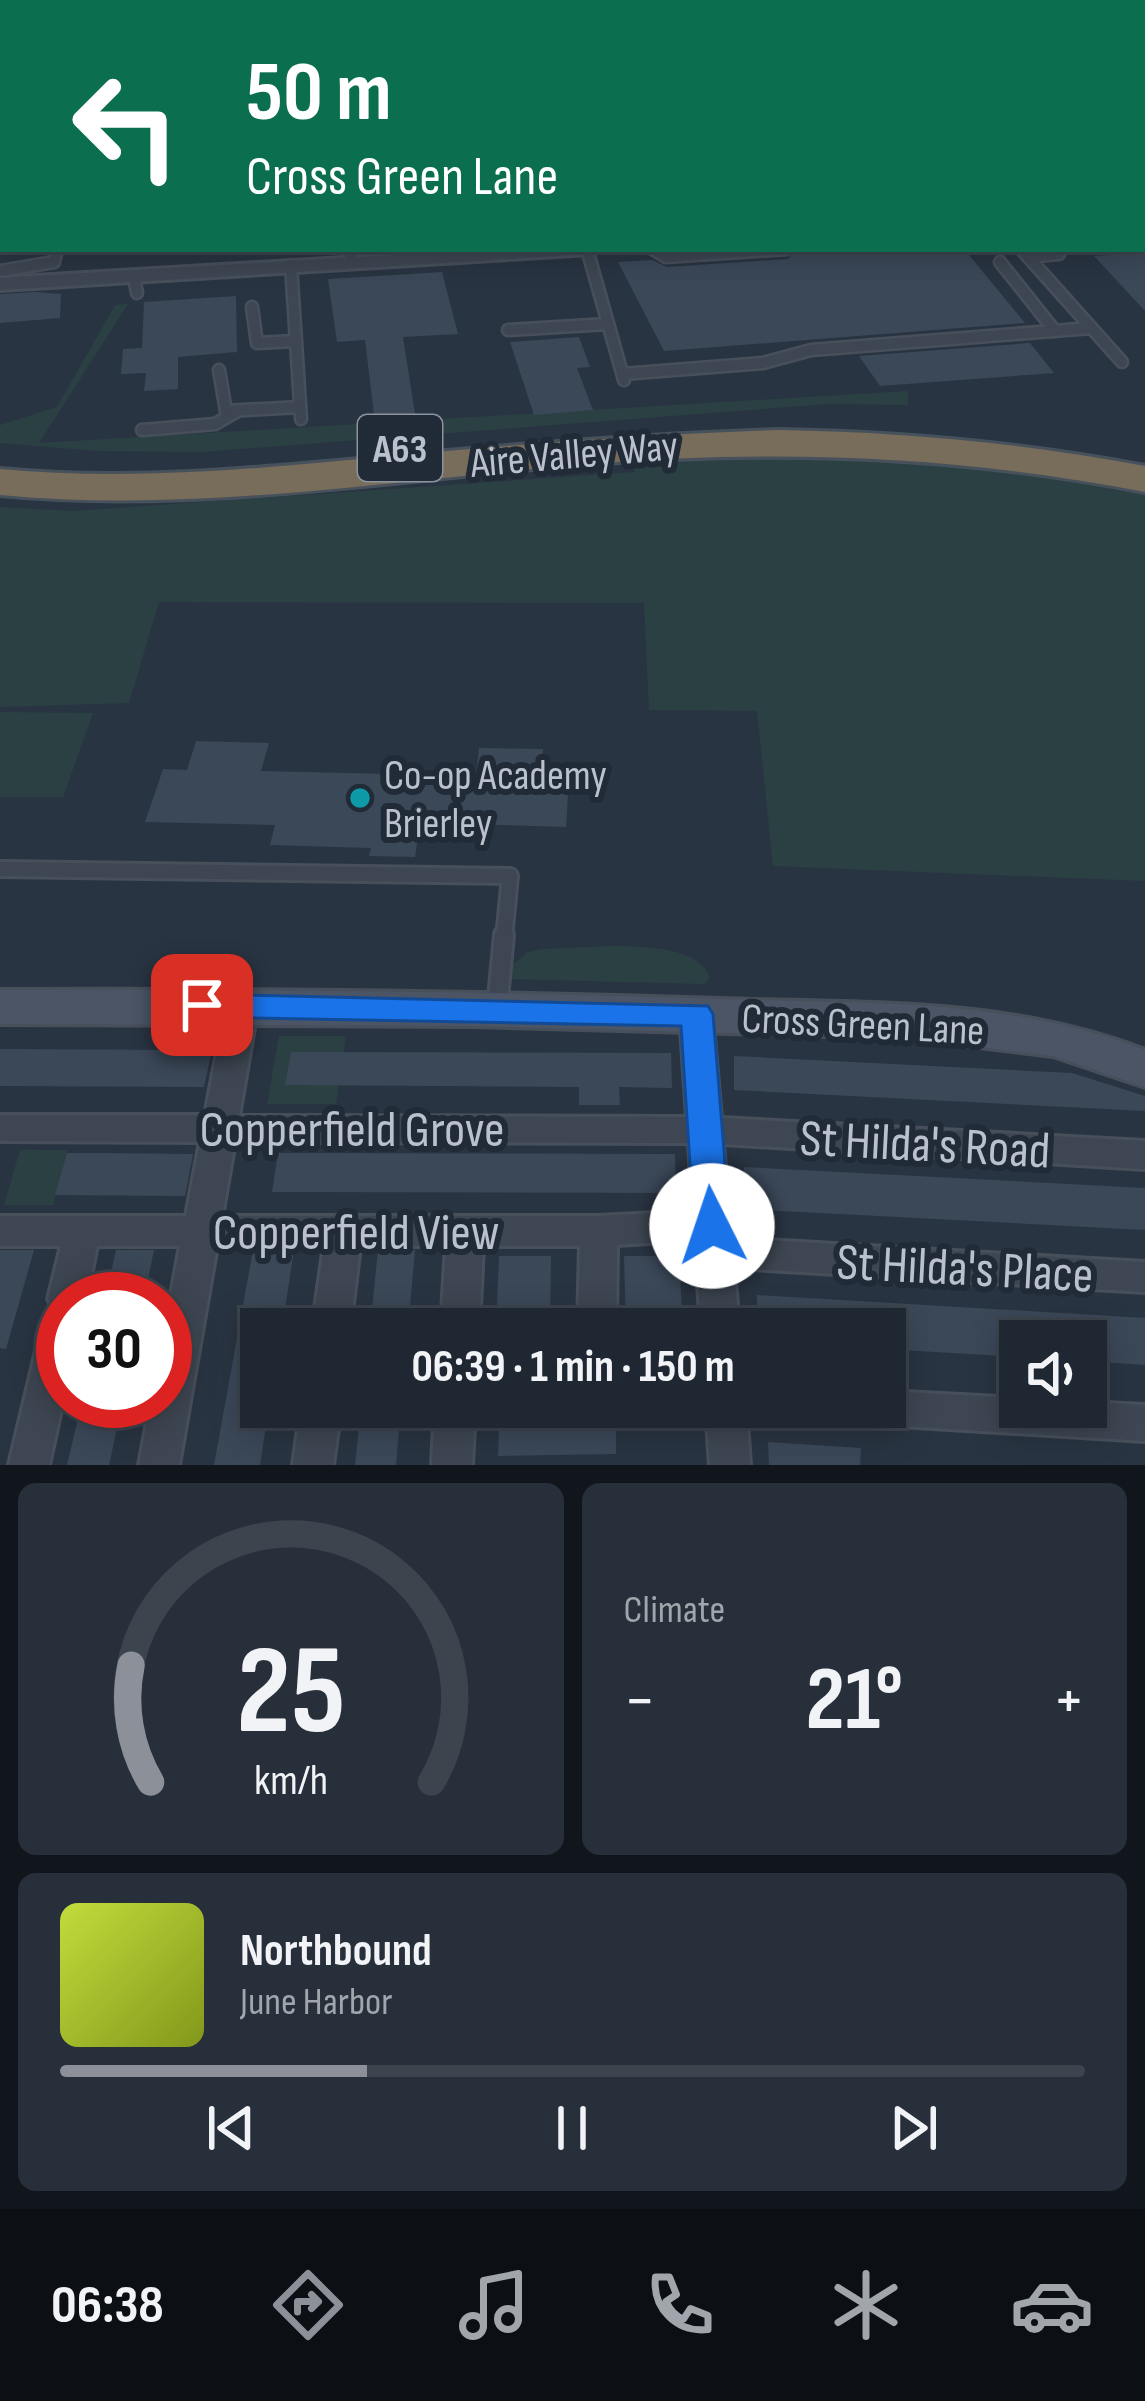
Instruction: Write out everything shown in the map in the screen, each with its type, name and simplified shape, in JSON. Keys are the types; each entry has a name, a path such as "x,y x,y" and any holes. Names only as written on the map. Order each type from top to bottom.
{"highway":[{"name":"Aire Valley Way","path":"3,477 697,425 913,420 1013,426 1145,448"},
{"name":"Aire Valley Way","path":"3,477 208,483 701,442 832,439 970,448 1145,479"}],"street":[{"path":"0,284 135,285 350,255 475,252"},
{"path":"159,1465 242,1005"},
{"name":"Cross Green Lane","path":"0,1007 242,1005 696,1014 971,1026 1096,1052 1145,1069"},
{"path":"696,1014 718,1308"},
{"name":"Copperfield Grove","path":"0,1128 705,1130"},
{"name":"St Hilda's Road","path":"705,1130 1145,1155"},
{"path":"334,1308 344,1230"},
{"name":"Copperfield View","path":"0,1231 599,1231 713,1239"},
{"path":"597,1308 599,1231"},
{"path":"461,1308 465,1232"},
{"path":"73,1272 82,1233"},
{"name":"St Hilda's Place","path":"713,1239 1145,1277"},
{"path":"906,1409 1145,1423"},
{"path":"29,1465 38,1428"},
{"path":"313,1465 318,1428"},
{"path":"452,1465 454,1428"},
{"path":"727,1428 730,1465"}],"lane":[{"path":"0,271 46,266 54,262 56,252"},
{"path":"589,252 623,377 763,363 811,350 1091,328"},
{"path":"658,252 666,257 742,252"},
{"path":"1024,253 1060,252"},
{"path":"1024,253 1122,362"},
{"path":"1000,262 1054,331"},
{"path":"219,370 223,409 301,413 291,265"},
{"path":"252,307 257,343 296,341"},
{"path":"508,330 608,324"},
{"path":"142,430 215,424 236,412"},
{"path":"0,869 510,876 497,1010"}],"green space":[{"path":"128,304 39,443 908,391 908,405 828,404 202,452 0,443 0,425 57,407 115,305"},
{"path":"837,454 999,467 1145,493 1145,881 773,866 757,711 649,710 644,603 159,602 129,703 0,707 0,507 74,511 634,472 636,465 689,458"},
{"path":"0,712 93,713 63,797 0,797"},
{"path":"661,949 701,964 710,978 704,984 508,979 509,968 528,952"},
{"path":"279,1036 346,1036 336,1104 267,1104"},
{"path":"20,1150 68,1150 53,1205 4,1205"}],"building":[{"path":"794,252 966,252 1025,323 664,351 618,262 652,260 667,267 788,259"},
{"path":"1145,253 1145,311 1094,256"},
{"path":"442,272 458,334 403,337 416,420 375,423 365,340 337,342 328,279"},
{"path":"0,294 61,294 60,318 0,323"},
{"path":"236,296 237,352 178,357 178,389 144,391 146,373 121,374 123,349 142,348 144,302"},
{"path":"579,337 590,367 577,368 593,410 534,415 510,342"},
{"path":"1030,343 1054,373 880,386 859,356"},
{"name":"Co-op Academy Brierley","path":"196,741 269,743 261,771 476,776 479,748 543,749 541,778 569,779 566,827 463,824 463,818 421,817 415,857 369,856 371,848 270,845 275,825 145,822 163,769 187,770"},
{"path":"0,1049 212,1050 204,1087 0,1086"},
{"path":"291,1052 671,1053 672,1088 619,1087 620,1105 579,1105 579,1087 285,1085"},
{"path":"734,1056 1072,1073 1145,1096 1145,1111 734,1090"},
{"path":"67,1153 193,1154 185,1196 55,1195"},
{"path":"278,1153 675,1154 676,1193 272,1192"},
{"path":"744,1167 1145,1188 1145,1230 744,1209"},
{"path":"0,1250 34,1250 6,1349 0,1348"},
{"path":"116,1250 154,1250 150,1272 111,1272"},
{"path":"253,1250 294,1250 285,1308 242,1308"},
{"path":"378,1250 415,1250 410,1308 372,1308"},
{"path":"499,1256 551,1256 550,1308 497,1308"},
{"path":"624,1256 679,1256 682,1308 625,1308"},
{"path":"757,1295 1145,1318 1145,1365 1107,1362 1107,1320 999,1320 999,1356 906,1350 906,1308 757,1308"},
{"path":"240,1322 240,1428 266,1428 260,1465 214,1465"},
{"path":"76,1428 117,1428 109,1465 67,1465"},
{"path":"359,1428 399,1428 396,1465 355,1465"},
{"path":"499,1428 616,1428 616,1454 498,1456"},
{"path":"768,1442 861,1448 860,1465 769,1465"}],"place":[{"name":"Co-op Academy Brierley","path":"360,798"}],"route":[{"path":"202,1005 696,1014 712,1226"}]}
